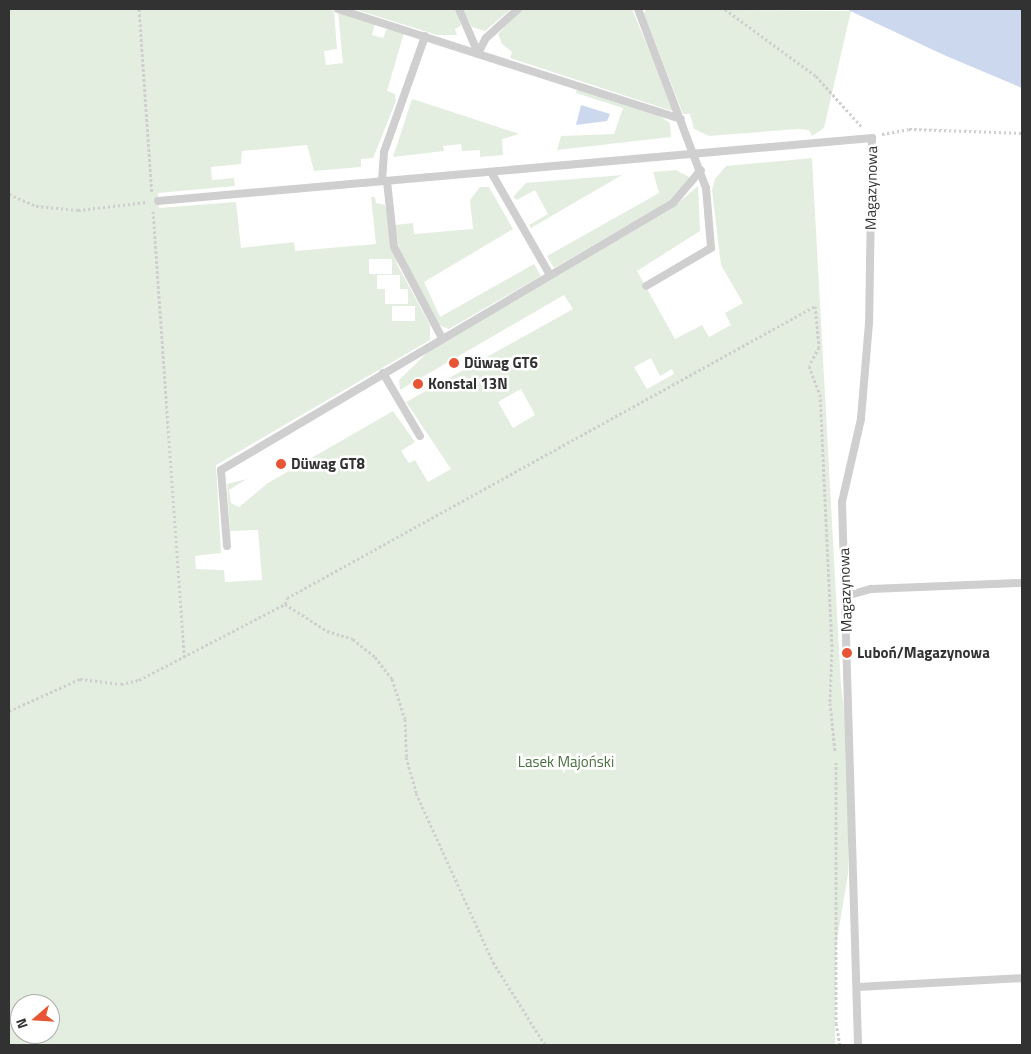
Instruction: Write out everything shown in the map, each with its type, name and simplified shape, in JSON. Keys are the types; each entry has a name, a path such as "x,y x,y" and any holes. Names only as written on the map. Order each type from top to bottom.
{"lane":[{"path":"338,9 681,118"},
{"path":"459,9 478,53"},
{"path":"478,53 486,38 518,9"},
{"path":"638,9 700,170 711,248 646,286"},
{"path":"425,36 384,152 384,181 394,247 442,338"},
{"path":"158,201 872,138"},
{"name":"Magazynowa","path":"858,1045 858,987 842,502 863,400 872,138"},
{"path":"227,546 221,470 673,203 700,170"},
{"path":"491,172 550,275"},
{"path":"383,373 420,436"},
{"path":"846,596 871,589 1022,583"},
{"path":"858,987 1022,978"}],"path":[{"path":"139,9 184,657"},
{"path":"724,9 816,76 872,138 909,129 1022,133"},
{"path":"9,194 36,206 58,209 132,204"},
{"path":"9,710 80,679 121,684 139,680 285,604 296,593 815,306 819,347 810,366 820,394 828,513 840,1045"},
{"path":"285,604 327,632 353,639 375,657 392,679 405,719 406,757 416,794 493,962 545,1045"}],"green space":[{"name":"Lasek Majoński","path":"9,9 326,9 334,11 337,49 324,51 326,65 343,63 338,12 375,24 372,35 383,38 387,28 404,33 387,91 395,94 396,101 373,158 361,159 361,167 314,171 307,145 242,151 241,164 211,167 212,180 234,178 235,186 158,193 159,208 236,202 241,248 294,242 295,251 376,244 371,197 375,197 376,203 385,205 397,264 430,325 430,340 216,465 221,553 195,556 196,569 224,570 225,582 262,580 258,530 230,531 227,484 247,479 229,490 231,503 239,507 268,483 393,411 415,442 401,451 409,463 415,460 428,482 451,469 406,402 573,309 564,295 400,390 399,380 431,349 671,209 698,186 700,231 637,271 675,339 702,325 709,337 731,325 725,313 743,303 721,265 712,190 715,179 726,166 812,158 841,686 848,736 848,874 836,946 835,1045 9,1045","holes":["369,259 392,259 392,274 369,274","377,275 400,275 400,289 408,289 408,304 385,304 385,289 377,289","392,306 415,306 415,321 392,321","651,358 660,376 672,369 674,374 647,389 634,367","521,389 535,415 513,428 498,402"]},
{"path":"354,9 456,9 461,26 455,29 457,35 437,35"},
{"path":"463,9 511,9 485,31 472,27"},
{"path":"522,9 632,9 675,112 510,58 512,52 502,44 498,34"},
{"path":"646,9 851,11 824,128 812,136 809,130 798,129 709,136 694,129 690,114 683,114 644,14"},
{"path":"577,89 658,115 670,123 671,137 557,150 561,136 614,134 623,108 576,93"},
{"path":"412,99 519,134 502,139 503,155 480,157 480,150 462,151 461,144 443,146 444,151 393,157"},
{"path":"676,170 693,179 669,201 554,268 547,256 659,193 653,172"},
{"path":"622,175 531,228 529,225 548,214 535,190 517,200 513,197 526,183"},
{"path":"480,187 489,187 513,229 424,282 440,317 534,264 541,276 449,329 439,325 400,254 395,225 413,223 414,234 473,229 470,200"}],"water":[{"path":"846,9 1022,9 1022,88 944,55"},
{"path":"581,105 610,114 607,121 576,125"}],"place":[{"name":"Düwag GT6","path":"454,363"},
{"name":"Konstal 13N","path":"418,384"},
{"name":"Düwag GT8","path":"281,464"},
{"name":"Luboń/Magazynowa","path":"847,653"}]}
